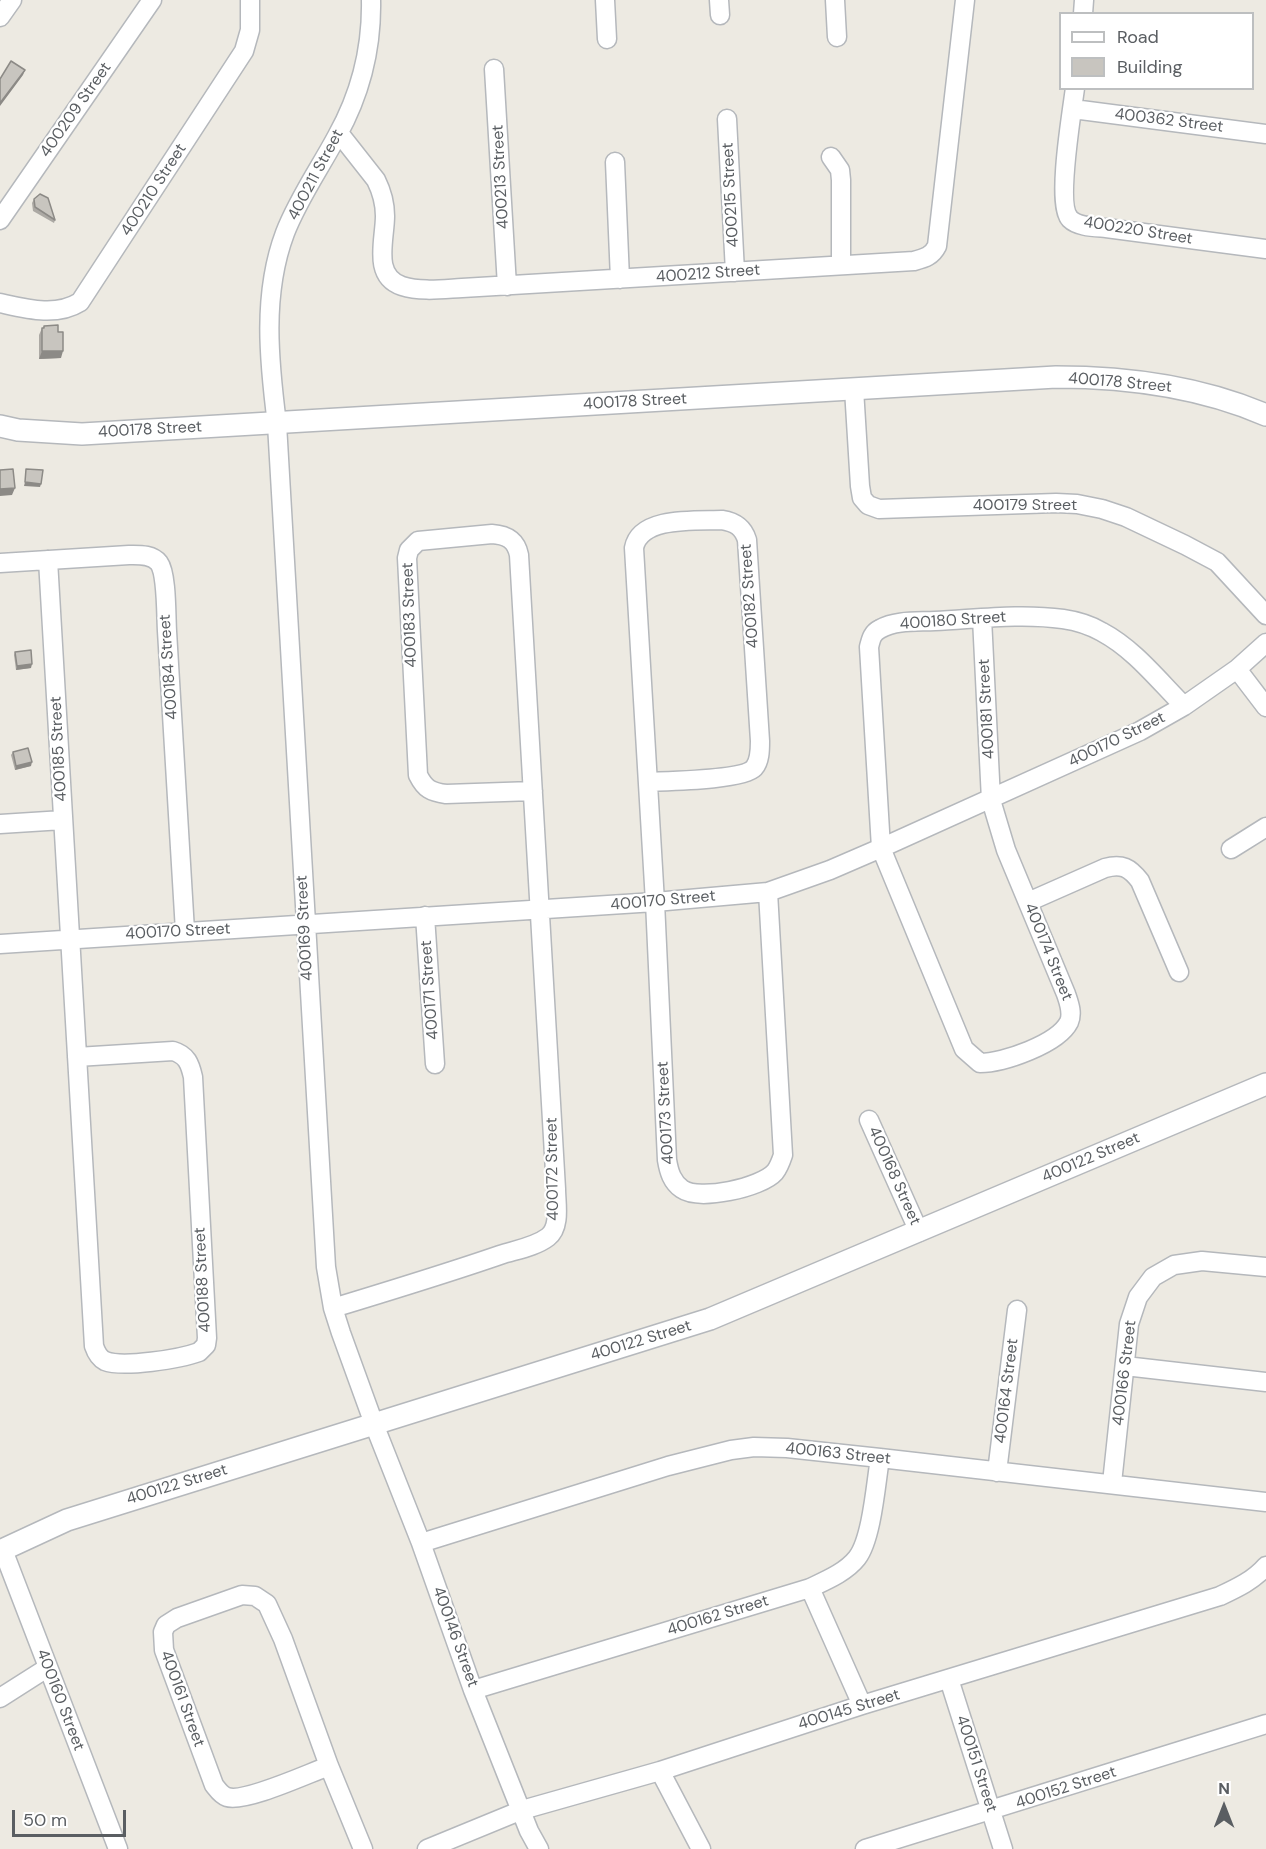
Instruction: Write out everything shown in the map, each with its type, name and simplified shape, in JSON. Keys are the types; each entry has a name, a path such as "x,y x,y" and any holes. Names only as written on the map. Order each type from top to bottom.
{"street":[{"path":"0,17 12,0"},
{"name":"400209 Street","path":"0,219 152,0"},
{"name":"400210 Street","path":"0,303 44,311 60,311 80,302 244,51 250,30 250,0"},
{"name":"400211 Street","path":"277,424 268,344 277,262 284,235 295,210 339,133 361,83 372,23 371,0"},
{"path":"605,0 607,39"},
{"path":"835,0 837,37"},
{"name":"400212 Street","path":"339,133 380,188 385,216 383,265 391,280 402,286 422,289 507,286 914,261 927,257 934,252 937,246 965,0"},
{"name":"400213 Street","path":"494,69 507,286"},
{"name":"400220 Street","path":"1075,90 1064,187 1065,210 1070,219 1081,224 1106,228 1266,249"},
{"name":"400362 Street","path":"1073,109 1266,134"},
{"name":"400215 Street","path":"727,119 735,272"},
{"path":"831,157 840,170 841,180 841,265"},
{"path":"615,162 620,279"},
{"name":"400178 Street","path":"0,426 18,430 82,434 1056,377 1098,377 1144,382 1193,391 1245,406 1266,415"},
{"name":"400179 Street","path":"854,389 860,486 862,498 868,506 879,509 908,509 1056,503 1102,509 1126,517 1217,562 1266,615"},
{"name":"400169 Street","path":"277,424 326,1267 333,1308 374,1424"},
{"name":"400182 Street","path":"648,782 740,774 754,768 760,752 747,540 745,532 732,522 722,520 656,525 644,531 635,542 648,782 655,902"},
{"name":"400183 Street","path":"533,791 446,794 432,792 422,784 418,775 407,558 409,550 418,541 492,534 508,537 518,548 528,688 540,910"},
{"name":"400184 Street","path":"0,563 144,555 159,564 163,575 167,630 185,931"},
{"name":"400185 Street","path":"48,560 70,938"},
{"name":"400180 Street","path":"881,848 869,647 871,637 877,630 895,624 982,618 1047,617 1082,623 1103,632 1129,651 1184,706"},
{"name":"400181 Street","path":"982,618 991,800"},
{"name":"400170 Street","path":"0,944 540,910 768,891 830,870 991,800 1140,731 1184,706 1237,669 1266,643"},
{"path":"1237,669 1266,706"},
{"name":"400174 Street","path":"881,848 964,1049 980,1063 1007,1059 1029,1051 1064,1029 1070,1021 1070,1006 1006,850 991,800"},
{"path":"0,824 63,820"},
{"path":"1231,849 1266,827"},
{"path":"1028,902 1105,868 1119,865 1125,867 1132,871 1140,881 1179,972"},
{"name":"400173 Street","path":"655,902 669,1172 675,1184 684,1190 694,1193 718,1192 745,1188 763,1181 774,1173 783,1155 768,891"},
{"name":"400172 Street","path":"333,1308 536,1243 548,1236 554,1229 556,1198 540,910"},
{"name":"400171 Street","path":"425,916 435,1064"},
{"name":"400188 Street","path":"70,938 93,1332 96,1353 103,1360 116,1363 139,1363 199,1352 206,1346 207,1338 191,1066 180,1053 173,1052 77,1057"},
{"name":"400122 Street","path":"2,1550 67,1520 710,1319 1266,1084"},
{"name":"400168 Street","path":"869,1120 919,1232"},
{"name":"400166 Street","path":"1112,1483 1129,1324 1138,1297 1153,1277 1174,1265 1202,1261 1266,1267"},
{"name":"400164 Street","path":"997,1472 1017,1310"},
{"path":"1125,1366 1266,1382"},
{"name":"400146 Street","path":"374,1424 421,1543 473,1690 529,1831 539,1849"},
{"name":"400163 Street","path":"421,1543 669,1466 731,1450 754,1447 787,1448 1266,1502"},
{"name":"400162 Street","path":"473,1690 810,1588 845,1570 858,1557 866,1541 880,1458"},
{"name":"400160 Street","path":"2,1550 118,1849"},
{"name":"400145 Street","path":"428,1849 522,1810 660,1771 862,1705 1220,1596 1239,1587 1260,1573 1266,1566"},
{"path":"810,1588 862,1705"},
{"name":"400161 Street","path":"329,1766 249,1796 233,1798 220,1793 214,1785 164,1650 162,1638 166,1625 177,1618 242,1595 250,1594 267,1604 283,1639 329,1766 363,1849"},
{"path":"0,1698 47,1668"},
{"name":"400151 Street","path":"949,1679 1003,1849"},
{"name":"400152 Street","path":"865,1849 1266,1724"},
{"path":"660,1771 701,1849"}],"building":[{"path":"11,61 25,70 0,103 0,79"},
{"path":"40,194 48,198 55,220 35,207 34,199"},
{"path":"58,325 58,332 63,332 63,351 42,351 42,328"},
{"path":"13,469 15,488 0,489 0,470"},
{"path":"26,469 43,470 41,484 25,482"},
{"path":"31,650 32,664 17,666 15,652"},
{"path":"28,748 32,762 16,766 13,752"}]}
